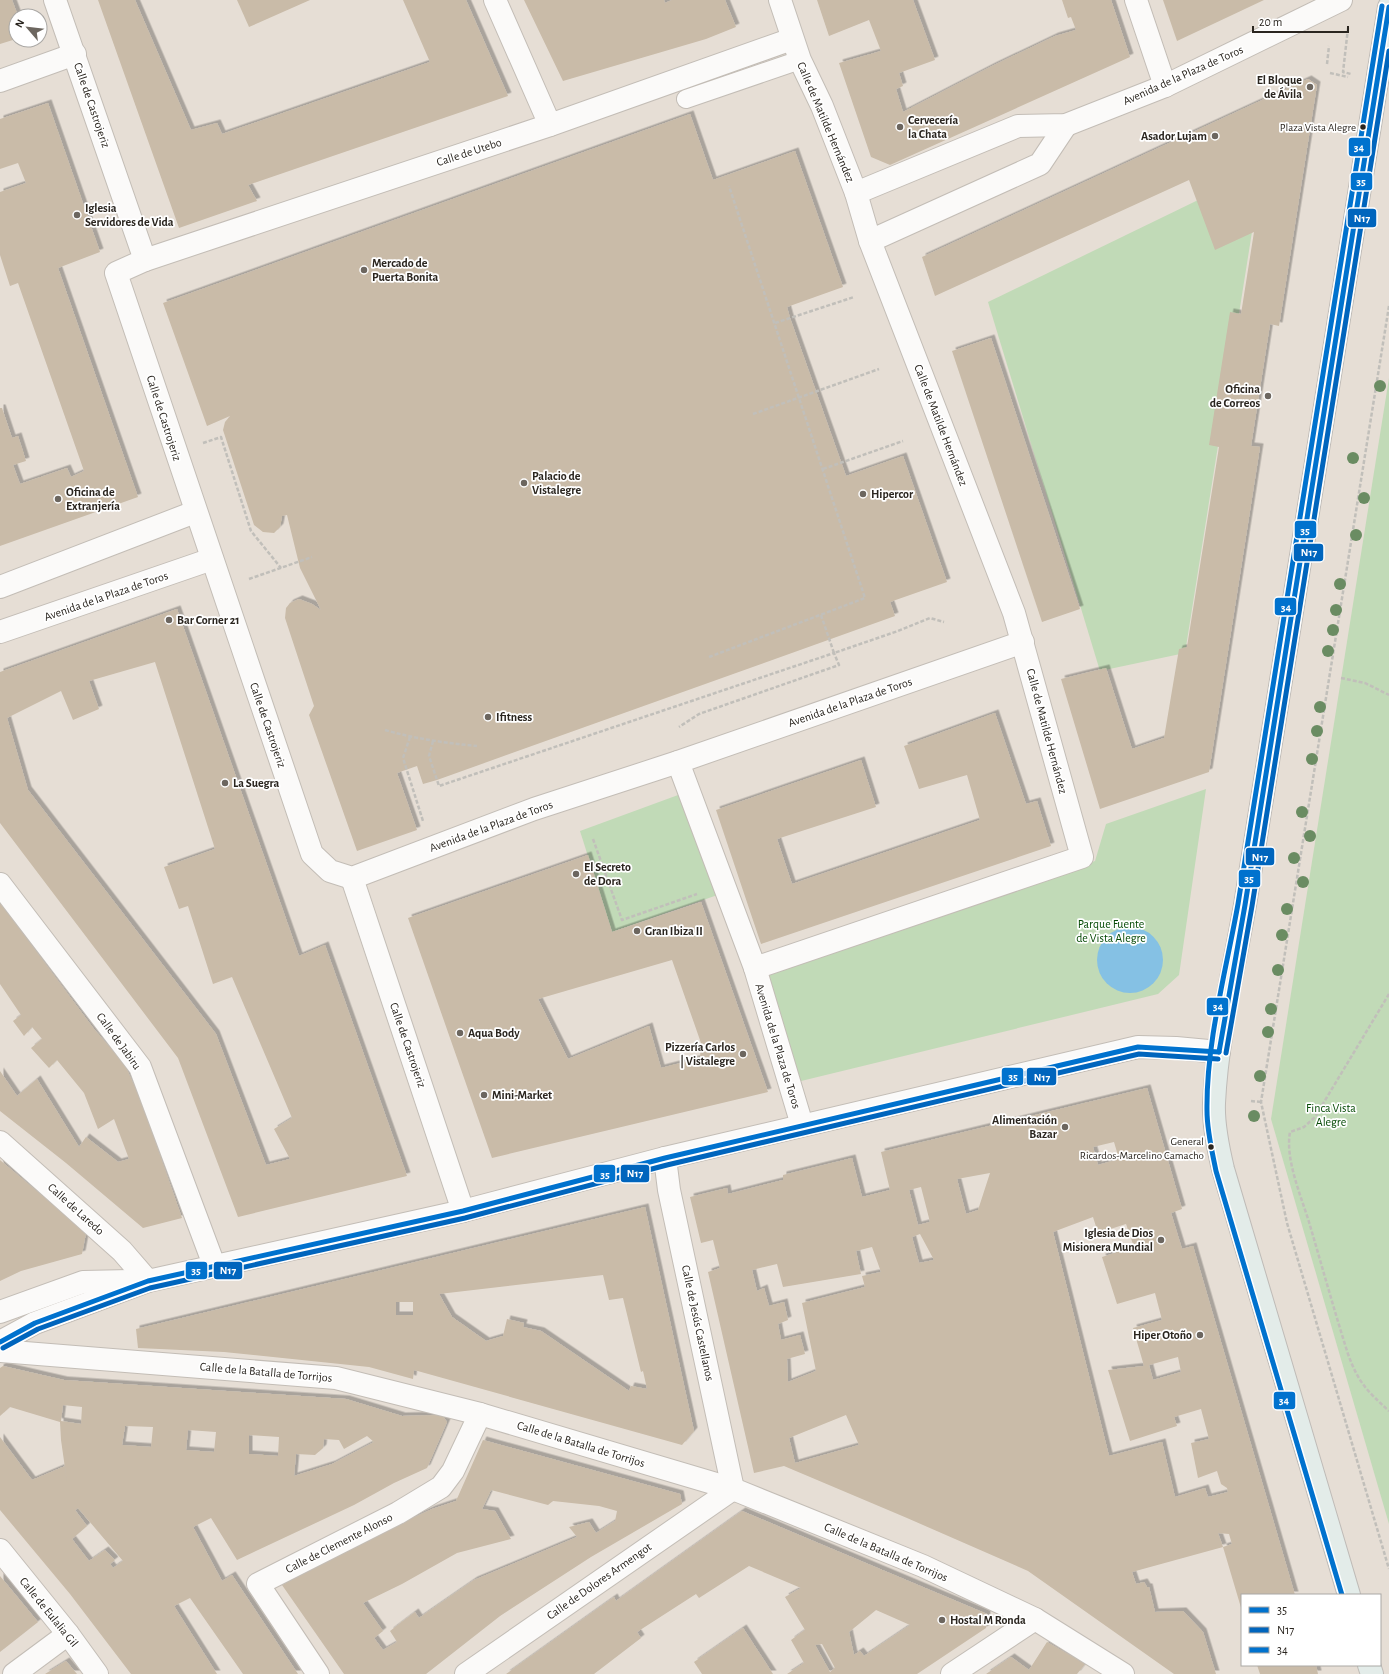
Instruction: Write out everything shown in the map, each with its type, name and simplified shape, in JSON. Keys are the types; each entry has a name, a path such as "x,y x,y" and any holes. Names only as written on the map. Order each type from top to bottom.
{"main road":[{"path":"1349,1594 1223,1169 1217,1140 1214,1104 1219,1052 1245,904 1389,7"}],"street":[{"name":"Calle de Castrojeriz","path":"55,0 75,54 145,260 116,273 195,512 312,854 330,870 352,878 463,1211"},
{"path":"495,0 550,125"},
{"name":"Calle de Matilde Hernández","path":"780,0 800,60 822,106 856,193 870,241 1014,613 1082,857"},
{"path":"1136,0 1165,86"},
{"name":"Avenida de la Plaza de Toros","path":"856,193 1018,126 1066,125 1165,86 1341,0"},
{"name":"Calle de Utebo","path":"145,260 550,125 792,39"},
{"path":"0,81 75,54"},
{"path":"870,241 1040,164 1066,125"},
{"path":"0,588 195,512"},
{"name":"Avenida de la Plaza de Toros","path":"0,632 212,559"},
{"name":"Avenida de la Plaza de Toros","path":"352,878 534,809 678,762 1023,642"},
{"name":"Avenida de la Plaza de Toros","path":"678,762 755,968 802,1125"},
{"name":"Avenida de la Plaza de Toros","path":"755,968 1082,857"},
{"name":"Calle de Jabiru","path":"0,884 140,1067 214,1265"},
{"path":"0,1342 35,1323 148,1281 214,1265 463,1211 664,1158 802,1125 1138,1048 1176,1048 1219,1052"},
{"name":"Calle de Laredo","path":"0,1142 122,1251 148,1281"},
{"name":"Calle de Jesús Castellanos","path":"664,1158 669,1190 732,1489"},
{"path":"0,1312 84,1282 148,1281"},
{"name":"Calle de la Batalla de Torrijos","path":"0,1351 336,1378 480,1414 732,1489 923,1566 1035,1619 1110,1671"},
{"name":"Calle de Clemente Alonso","path":"318,1674 258,1584 398,1513 441,1487 453,1470 480,1414"},
{"name":"Calle de Dolores Armengot","path":"466,1674 732,1489"},
{"name":"Calle de Eulalia Gil","path":"0,1550 68,1634 97,1674"},
{"path":"952,1674 1035,1619"},
{"path":"14,1674 68,1634"}],"lane":[{"path":"686,99 800,60"}],"path":[{"path":"1327,64 1329,46"},
{"path":"1330,73 1348,75 1343,72 1345,50"},
{"path":"709,658 865,598 729,186"},
{"path":"775,323 854,297"},
{"path":"1389,306 1261,1102 1287,1223 1389,1569"},
{"path":"753,414 800,399 879,369"},
{"path":"199,444 221,437 251,531 281,568"},
{"path":"823,469 903,441"},
{"path":"249,579 312,557"},
{"path":"679,727 699,714 839,665 821,616"},
{"path":"433,741 429,756 439,786 834,653 898,631 930,618 944,622"},
{"path":"1341,678 1365,683 1389,695"},
{"path":"386,730 410,737 477,746"},
{"path":"410,737 403,758 424,822"},
{"path":"593,839 622,920 704,892"},
{"path":"1389,994 1315,1118 1304,1126 1290,1132 1288,1140 1290,1155 1302,1199 1355,1375 1368,1391 1389,1411"},
{"path":"1251,1101 1261,1102"}],"green space":[{"path":"1262,169 1185,653 1100,671 988,302"},
{"name":"Finca Vista Alegre","path":"1389,378 1389,1524 1271,1119"},
{"name":"Parque Fuente de Vista Alegre","path":"1206,789 1179,975 1158,994 797,1082 763,975 1095,861 1106,824"},
{"path":"689,791 726,892 612,932 580,831"}],"water":[{"path":"1130,927 1143,930 1153,937 1160,947 1163,960 1160,973 1153,983 1143,990 1130,993 1117,990 1107,983 1100,973 1097,960 1100,947 1107,937 1117,930"}],"building":[{"path":"0,0 12,0 15,8 8,8 8,42 0,44"},
{"path":"98,0 135,0 191,130 217,123 222,134 430,62 403,0 466,0 508,96 248,185 257,201 179,228"},
{"path":"237,0 310,0 249,27"},
{"path":"524,0 664,0 665,3 672,0 725,0 736,27 706,39 563,81"},
{"path":"817,0 913,0 935,60 899,73 903,86 896,89 903,112 992,66 1055,36 1076,30 1071,17 1068,18 1062,0 1111,0 1130,57 890,165 871,157 839,63 881,51 869,20 829,36"},
{"path":"1163,0 1264,0 1177,41"},
{"path":"1308,79 1317,85 1279,326 1270,324 1251,446 1260,447 1209,772 1100,809 1061,679 1106,668 1132,749 1164,738 1179,649 1187,647 1219,447 1209,445 1230,312 1241,314 1254,232 1215,250 1189,180 935,296 922,257"},
{"path":"48,103 100,252 58,268 138,497 0,546 0,408 2,408 12,438 18,436 26,461 13,465 20,484 67,468 71,477 84,471 18,283 10,286 0,255 0,192 26,183 18,163 0,169 0,119"},
{"path":"690,114 713,180 795,151 843,287 787,307 790,318 846,476 903,456 947,582 890,602 895,616 437,780 423,784 417,766 397,773 417,830 357,851 309,715 314,706 285,618 286,608 290,603 299,599 312,604 321,610 300,568 287,515 282,516 280,527 274,533 263,532 254,525 223,430 225,422 230,416 207,426 163,303"},
{"path":"991,338 1080,609 1042,622 952,351"},
{"path":"177,609 299,956 325,945 407,1176 238,1217 178,1058 0,823 0,672","holes":["155,662 215,849 164,867 179,909 188,906 213,984 232,977 292,1118 274,1129 290,1159 266,1165 216,1034 28,790 7,718 61,691 73,720 99,709 89,681"]},
{"path":"995,713 1026,804 1037,801 1051,846 761,944 716,810 861,760 876,807 777,839 792,884 980,820 967,775 919,789 904,746"},
{"path":"588,855 612,932 701,902 768,1092 492,1158 408,918","holes":["672,960 701,1043 700,1058 661,1068 649,1026 568,1059 538,999"]},
{"path":"0,903 94,1029 125,1065 141,1101 182,1218 143,1228 66,1163 0,1111 0,1071 17,1096 37,1079 79,1147 86,1137 118,1162 129,1159 114,1119 98,1129 84,1093 57,1060 49,1068 31,1048 42,1039 32,1027 24,1036 13,1021 21,1015 0,984"},
{"path":"1147,1088 1182,1209 1171,1213 1182,1249 1193,1246 1295,1594 1241,1594 1241,1608 1223,1547 1132,1572 1136,1584 1144,1582 1147,1587 1149,1587 1155,1612 1183,1611 1203,1632 1216,1674 1174,1674 1028,1571 907,1518 784,1466 754,1473 708,1272 720,1268 713,1240 701,1243 690,1197 727,1188 728,1194 783,1180 783,1175 852,1158 862,1197 890,1190 881,1152","holes":["1114,1142 1119,1159 1098,1165 1093,1147","990,1173 978,1210 966,1214 957,1179","921,1187 930,1222 918,1225 909,1190","1093,1217 1098,1233 1126,1224 1134,1247 1102,1257 1117,1304 1155,1293 1162,1320 1133,1328 1144,1366 1108,1370 1130,1441 1177,1426 1174,1417 1201,1409 1209,1439 1191,1443 1198,1478 1217,1471 1221,1484 1227,1488 1228,1492 1208,1497 1205,1488 1175,1497 1162,1442 1109,1456 1053,1232","920,1234 934,1260 919,1263 912,1237","872,1247 881,1272 862,1276 865,1287 802,1303 816,1371 788,1382 787,1359 805,1354 800,1335 781,1340 778,1324 788,1320 784,1302 769,1306 764,1288 757,1291 752,1270 777,1264 783,1287 861,1274 856,1251","1178,1357 1181,1372 1153,1380 1149,1365","846,1415 859,1445 795,1463 789,1438","1218,1533 1229,1534 1232,1544 1223,1547"]},
{"path":"0,1160 86,1233 82,1254 21,1271 0,1281"},
{"path":"645,1207 694,1431 682,1445 414,1370 413,1379 369,1367 224,1352 138,1348 136,1329","holes":["603,1275 609,1300 623,1298 641,1372 643,1371 647,1389 631,1386 629,1391 541,1331 523,1327 524,1323 507,1319 503,1336 486,1341 452,1317 439,1294","396,1302 413,1302 413,1315 396,1315"]},
{"path":"3,1366 64,1380 346,1399 402,1416 442,1415 447,1422 427,1468 394,1483 354,1505 237,1560 211,1518 193,1527 222,1581 232,1575 298,1674 243,1674 190,1598 174,1606 217,1674 131,1674 70,1594 0,1510 0,1437 32,1480 65,1466 60,1422 10,1407 0,1416 0,1368","holes":["63,1405 82,1407 81,1424 61,1421","125,1426 153,1427 151,1447 122,1445","188,1430 216,1432 214,1452 186,1450","249,1435 279,1437 278,1456 249,1454","367,1436 374,1442 332,1464 294,1476 296,1454 315,1455 323,1448 324,1439 339,1440 344,1449","78,1508 123,1561 113,1568 110,1564 115,1560 105,1550 89,1561 72,1539 87,1526 75,1510"]},
{"path":"483,1440 680,1494 682,1504 591,1557 500,1616 426,1674 344,1674 282,1585 370,1538 432,1509 456,1501","holes":["491,1490 548,1505 553,1501 599,1506 617,1511 615,1521 596,1533 589,1522 569,1527 577,1537 474,1580 419,1618 415,1612 390,1631 397,1642 383,1650 374,1638 383,1631 363,1603 402,1584 457,1553 511,1539 495,1511 482,1509"]},
{"path":"742,1511 987,1614 986,1628 917,1674 787,1674 804,1663 791,1640 805,1630 785,1597 801,1588 749,1566 699,1598 696,1594 637,1632 641,1638 594,1674 506,1674 614,1597 616,1601","holes":["876,1610 910,1625 864,1656 860,1651 854,1655 849,1632","822,1644 835,1668 830,1672 815,1645"]},
{"path":"0,1576 38,1622 0,1652"},
{"path":"743,1628 773,1674 702,1674 694,1662"},
{"path":"1047,1642 1085,1664 1077,1674 986,1674 1011,1657 1029,1670"},
{"path":"66,1661 77,1674 45,1674"},
{"path":"1257,1666 1316,1666 1318,1674 1260,1674"}],"transit line":[{"name":"34","path":"1342,1594 1216,1171 1210,1141 1207,1111 1213,1033 1238,904 1382,6"},
{"name":"35","path":"1219,1052 1245,905 1389,7"},
{"name":"N17","path":"1226,1053 1252,906 1389,51"},
{"name":"35","path":"0,1342 35,1323 148,1281 463,1211 665,1158 1138,1047 1219,1052"},
{"name":"N17","path":"3,1348 38,1329 150,1288 465,1218 667,1165 1139,1054 1218,1059"}],"place":[{"name":"El Bloque de Ávila","path":"1310,87"},
{"name":"Cervecería la Chata","path":"900,127"},
{"name":"Plaza Vista Alegre","path":"1363,127"},
{"name":"Asador Lujam","path":"1215,136"},
{"name":"Iglesia Servidores de Vida","path":"77,215"},
{"name":"Mercado de Puerta Bonita","path":"364,270"},
{"name":"Oficina de Correos","path":"1268,396"},
{"name":"Palacio de Vistalegre","path":"524,483"},
{"name":"Hipercor","path":"863,494"},
{"name":"Oficina de Extranjería","path":"58,499"},
{"name":"Bar Corner 21","path":"169,620"},
{"name":"Ifitness","path":"488,717"},
{"name":"La Suegra","path":"225,783"},
{"name":"El Secreto de Dora","path":"576,874"},
{"name":"Gran Ibiza II","path":"637,931"},
{"name":"Aqua Body","path":"460,1033"},
{"name":"Pizzería Carlos | Vistalegre","path":"743,1054"},
{"name":"Mini-Market","path":"484,1095"},
{"name":"Alimentación Bazar","path":"1065,1127"},
{"name":"General Ricardos-Marcelino Camacho","path":"1211,1147"},
{"name":"Iglesia de Dios Misionera Mundial","path":"1161,1240"},
{"name":"Hiper Otoño","path":"1200,1335"},
{"name":"Hostal M Ronda","path":"942,1620"}]}
